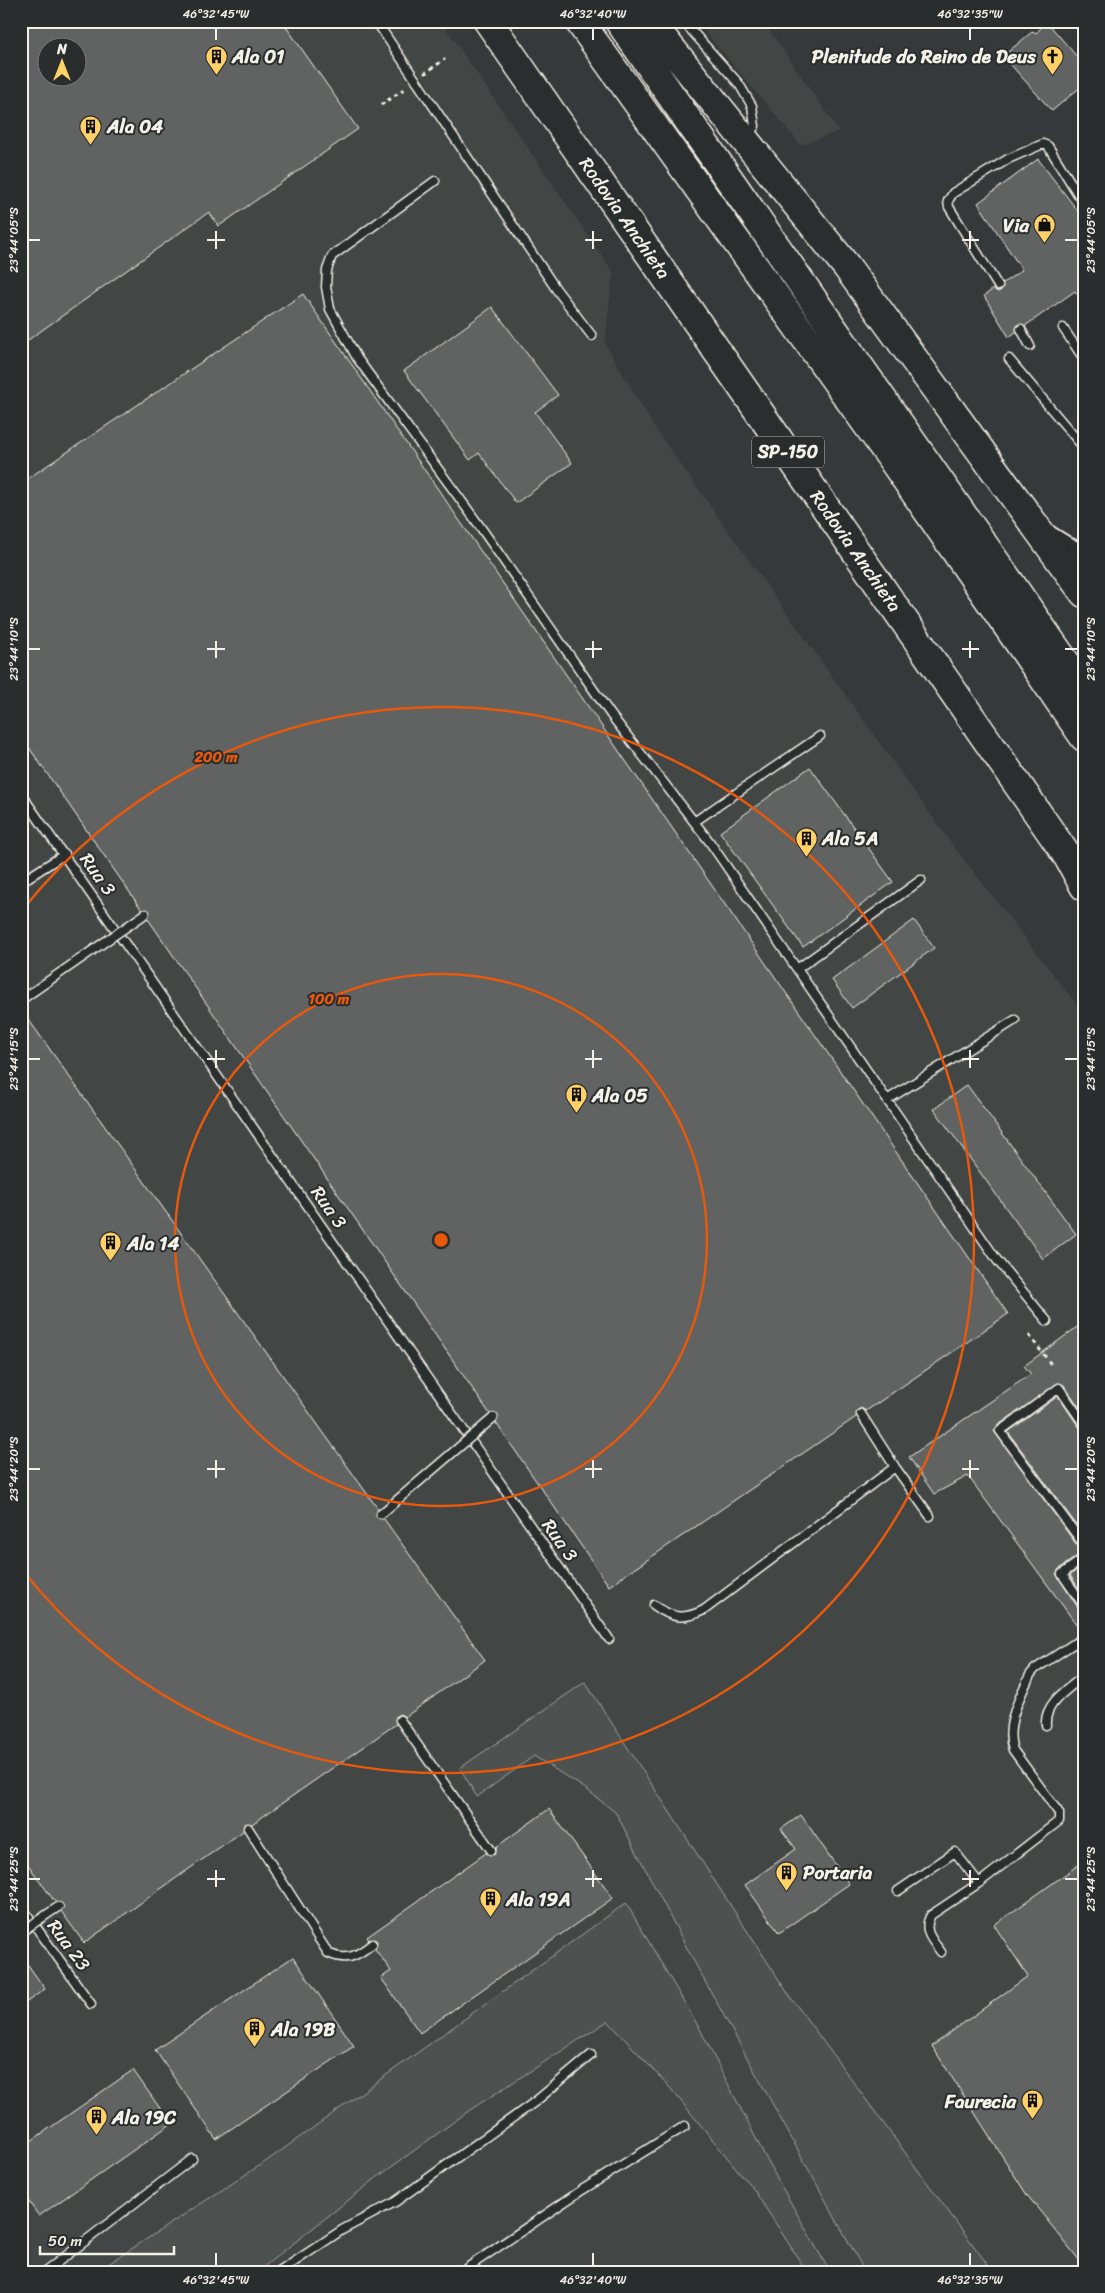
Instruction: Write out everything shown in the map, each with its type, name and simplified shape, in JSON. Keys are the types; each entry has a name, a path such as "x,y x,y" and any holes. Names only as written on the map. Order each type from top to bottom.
{"highway":[{"name":"Rodovia Anchieta","path":"488,21 1068,856 1084,886"},
{"path":"579,21 889,455 1084,736"},
{"path":"619,21 1084,689"},
{"path":"649,21 847,267 1082,589"}],"main road":[{"path":"1038,530 1068,549 1084,555"}],"lane":[{"path":"376,21 556,289 592,336"},
{"path":"683,21 739,84 752,106 755,126 746,140"},
{"path":"998,286 949,207 948,200 953,192 1008,159 1042,144 1048,146 1084,204"},
{"path":"434,181 332,256 327,270 326,287 330,309 357,358 479,525 610,715 694,822 997,1260 1047,1321"},
{"path":"1063,328 1084,358"},
{"path":"1020,329 1030,346"},
{"path":"1009,359 1084,448"},
{"path":"694,822 820,736"},
{"name":"Rua 3","path":"21,794 65,854 609,1639"},
{"path":"21,882 65,854"},
{"path":"797,969 921,880"},
{"path":"21,1000 145,914"},
{"path":"887,1100 1015,1020"},
{"path":"1084,1424 1059,1388 1000,1431 1084,1545"},
{"path":"861,1414 895,1467 930,1516"},
{"path":"381,1514 493,1418"},
{"path":"654,1605 667,1615 682,1617 695,1614 715,1602 895,1467"},
{"path":"1084,1558 1062,1574 1084,1606"},
{"path":"941,1952 926,1928 931,1916 1054,1827 1058,1821 1059,1813 1013,1750 1009,1730 1030,1675 1035,1669 1084,1637"},
{"path":"1046,1725 1046,1717 1050,1708 1084,1676"},
{"path":"400,1720 491,1850"},
{"path":"248,1828 328,1953 343,1958 352,1958 372,1944"},
{"path":"898,1891 955,1852 979,1883"},
{"name":"Rua 23","path":"21,1906 91,2004"},
{"path":"21,1932 58,1907"},
{"path":"279,2272 342,2230 395,2202 536,2101 591,2055"},
{"path":"461,2272 582,2190 686,2126"},
{"path":"45,2272 192,2158"},
{"path":"21,2266 26,2272"}],"path":[{"path":"1029,1335 1053,1366"}],"shaded area":[{"path":"21,21 441,21 613,272 605,343 654,427 951,843 1084,1014 1084,2272 21,2272"},
{"path":"696,21 763,21 839,131 801,145"},
{"path":"585,1682 789,1995 993,2272 865,2272 690,1954 616,1813 586,1789 534,1756 477,1797 460,1768"},
{"path":"626,1903 701,2031 770,2166 830,2272 807,2272 754,2190 671,2089 608,2021 470,2110 379,2176 257,2272 96,2272 268,2160"}],"building":[{"path":"21,21 282,21 358,129 219,226 209,212 21,345"},
{"name":"Plenitude do Reino de Deus","path":"1047,22 1084,65 1084,84 1052,111 1003,56 1033,31 1036,33"},
{"name":"Via","path":"1038,159 1084,219 1084,304 1075,291 1025,326 1018,324 1016,332 1009,337 984,296 993,289 998,292 1001,290 1003,283 1022,270 978,203"},
{"name":"Ala 05","path":"303,294 1008,1314 866,1411 861,1408 858,1410 856,1417 609,1586 496,1423 498,1415 490,1414 148,919 150,911 147,909 142,910 21,736 21,483"},
{"path":"492,307 558,395 535,412 572,463 516,503 479,453 470,460 404,371"},
{"name":"Ala 5A","path":"810,767 893,882 803,947 720,832"},
{"path":"914,920 934,948 852,1008 832,980"},
{"name":"Ala 14","path":"21,1009 378,1509 376,1517 384,1519 485,1660 405,1717 400,1714 396,1716 396,1724 252,1824 245,1824 243,1831 84,1943 61,1911 64,1907 62,1903 55,1902 21,1855"},
{"path":"967,1085 1076,1234 1043,1259 934,1109"},
{"path":"1084,1322 1084,1414 1064,1385 1058,1383 997,1426 994,1431 1079,1548 1084,1551 1059,1569 1056,1574 1079,1609 1084,1612 1084,1631 1082,1632 968,1476 934,1494 909,1457 1031,1374 1024,1366"},
{"path":"1058,1396 1079,1427 1084,1430 1084,1535 1008,1432"},
{"path":"1084,1565 1084,1596 1070,1575"},
{"name":"Ala 19A","path":"549,1809 613,1898 420,2033 381,1978 391,1971 375,1949 377,1941 374,1939 369,1940 367,1937 486,1853 494,1855 496,1847"},
{"name":"Portaria","path":"801,1815 849,1884 779,1933 745,1885 796,1849 781,1829"},
{"name":"Faurecia","path":"1084,1861 1084,2266 1027,2195 932,2046 1028,1976 994,1925"},
{"path":"21,1955 45,1989 21,2006"},
{"name":"Ala 19B","path":"293,1957 354,2046 216,2139 155,2050"},
{"name":"Ala 19C","path":"133,2070 171,2124 39,2216 21,2191 21,2148"}],"place":[{"name":"Ala 01","path":"216,75"},
{"name":"Plenitude do Reino de Deus","path":"1052,75"},
{"name":"Ala 04","path":"91,145"},
{"name":"Via","path":"1045,244"},
{"name":"Ala 5A","path":"806,857"},
{"name":"Ala 05","path":"576,1114"},
{"name":"Ala 14","path":"111,1262"},
{"name":"Portaria","path":"787,1891"},
{"name":"Ala 19A","path":"490,1918"},
{"name":"Ala 19B","path":"255,2048"},
{"name":"Faurecia","path":"1032,2120"},
{"name":"Ala 19C","path":"96,2136"}]}
